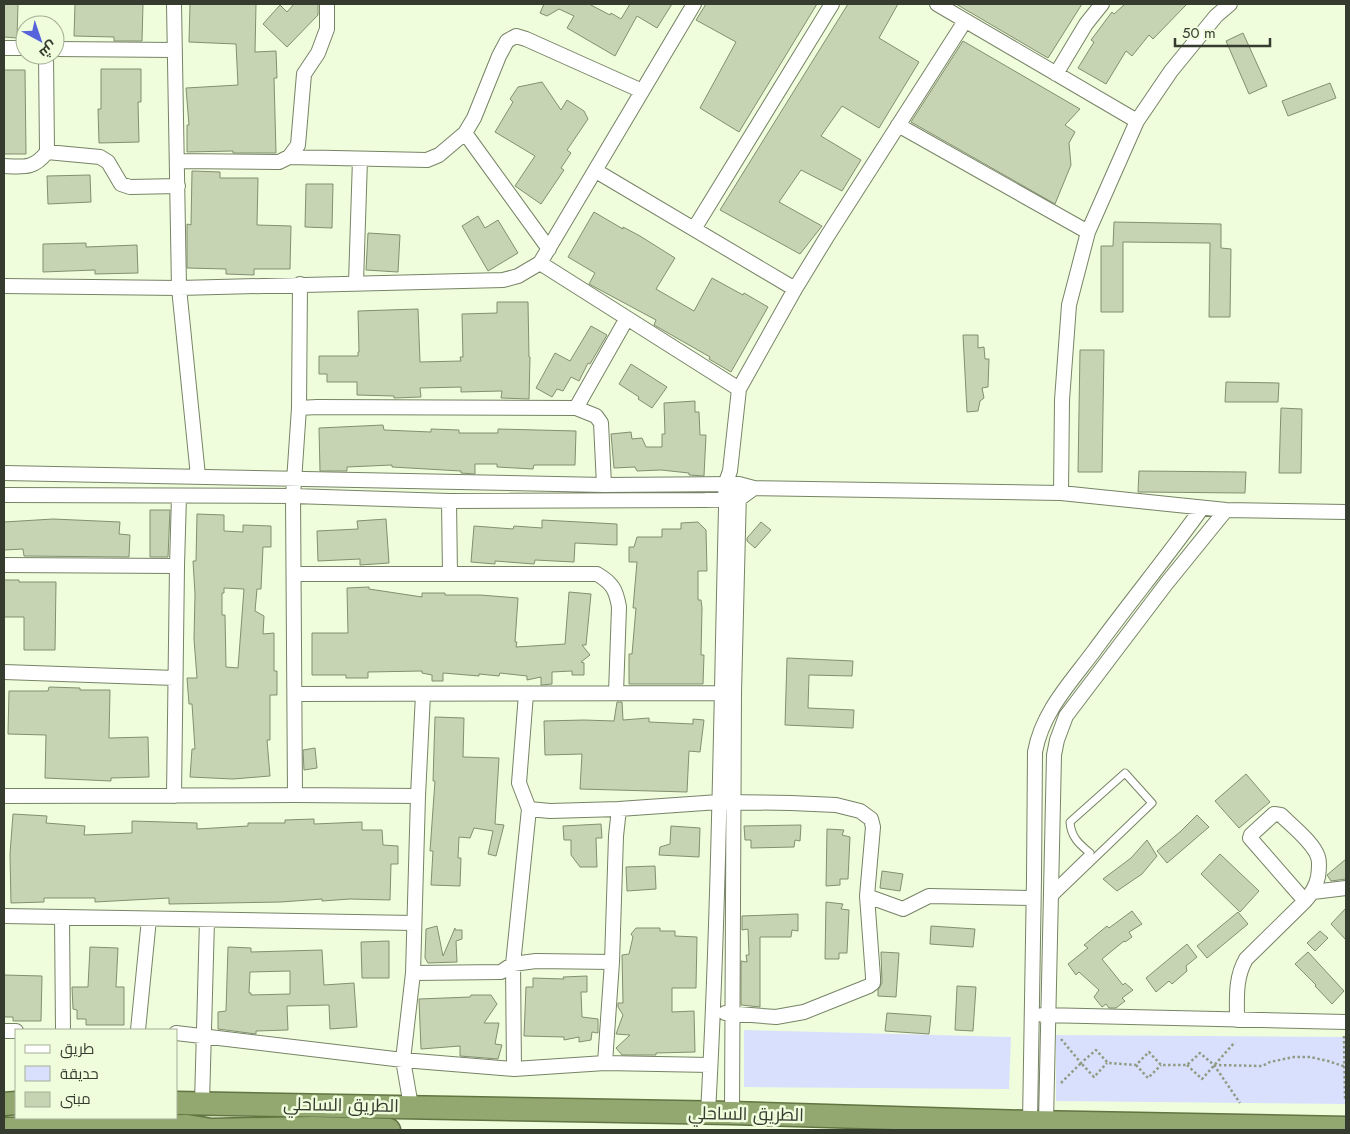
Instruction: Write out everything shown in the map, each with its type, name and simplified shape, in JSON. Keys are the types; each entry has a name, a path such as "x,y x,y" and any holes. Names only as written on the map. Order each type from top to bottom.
{"highway":[{"name":"الطريق الساحلي","path":"178,1103 410,1106 1346,1128"},
{"path":"4,1129 389,1130"}],"street":[{"path":"174,4 179,288 198,476"},
{"path":"177,161 279,162 289,157 298,145 304,74 318,53 327,29 327,4"},
{"path":"4,286 179,288 503,280 518,276 540,263 694,4"},
{"path":"694,229 832,4"},
{"path":"937,4 1137,121"},
{"path":"1056,74 1086,24 1102,4"},
{"path":"1061,493 1062,400 1070,305 1088,232 1137,121 1171,71 1216,16 1230,4"},
{"path":"708,1113 714,1012 719,802 728,693 732,499 730,471 739,389 795,289 965,21"},
{"path":"289,157 427,160 439,155 465,134 474,118 499,56 507,41 516,36 642,91"},
{"path":"65,49 175,50"},
{"path":"4,166 29,167 41,160 47,152 46,65"},
{"path":"898,125 1088,232"},
{"path":"465,134 548,248"},
{"path":"47,152 100,157 108,162 121,184 130,187 178,186"},
{"path":"356,283 360,159"},
{"path":"596,171 795,289"},
{"path":"540,263 739,389"},
{"path":"295,795 293,496 299,408 300,284"},
{"path":"576,408 627,318"},
{"path":"299,408 576,408 596,416 601,424 604,485"},
{"path":"4,473 604,485 732,484 754,488 1061,493 1226,510 1346,512"},
{"path":"4,495 293,496 449,501 732,499 754,488"},
{"path":"174,796 177,566 180,496"},
{"path":"449,501 450,574"},
{"path":"1038,1122 1031,1015 1034,752 1037,738 1045,719 1148,578 1202,508"},
{"path":"1038,1122 1049,1015 1054,755 1057,740 1066,716 1166,584 1226,510"},
{"path":"4,565 177,566"},
{"path":"294,574 597,574 610,582 617,593 619,607 616,694"},
{"path":"4,672 175,678"},
{"path":"294,694 728,693"},
{"path":"728,693 734,803 732,1113"},
{"path":"410,1106 403,1060 413,973 423,694"},
{"path":"514,1069 513,964 529,808 519,784 526,694"},
{"path":"4,796 418,796"},
{"path":"529,808 550,811 719,802 791,803 836,805 860,811 871,819 873,827 867,896 873,983 804,1012 776,1018 714,1012"},
{"path":"605,1064 612,962 616,836 620,808"},
{"path":"1237,1020 1239,972 1246,959 1309,897 1319,871 1319,858 1316,850 1281,815 1274,814 1251,835 1251,840 1309,897"},
{"path":"718,854 734,854"},
{"path":"1034,878 1052,889"},
{"path":"1309,897 1346,888"},
{"path":"867,896 903,909 929,896 1033,898"},
{"path":"4,916 414,923"},
{"path":"62,917 63,1029"},
{"path":"138,1029 149,919"},
{"path":"202,1103 207,920"},
{"path":"413,973 500,972 513,964 536,961 612,962"},
{"path":"1031,1015 1237,1020 1345,1029"},
{"path":"178,1033 403,1060 514,1069 605,1064 710,1066"}],"lane":[{"path":"1125,773 1152,803 1052,889 1090,853 1078,842 1071,832 1070,822 1125,773"}],"path":[{"path":"1345,1029 1345,1100"},
{"path":"1057,1035 1094,1077 1108,1063"},
{"path":"1188,1065 1202,1079 1235,1042"},
{"path":"1056,1088 1096,1050 1108,1063 1136,1066 1148,1078 1162,1065 1188,1065 1200,1053 1214,1065 1240,1103"},
{"path":"1136,1066 1149,1052 1162,1065"},
{"path":"1214,1065 1262,1066 1270,1062 1294,1057 1310,1057 1346,1067"}],"green space":[{"path":"744,1030 1011,1037 1009,1089 744,1087"},
{"path":"1056,1035 1346,1037 1346,1104 1056,1101"}],"building":[{"path":"4,4 18,4 18,15 15,15 15,38 4,37"},
{"path":"75,4 143,4 142,41 114,41 114,37 74,36"},
{"path":"190,4 256,4 255,52 276,51 277,78 274,78 276,153 233,153 233,151 187,152 187,125 189,125 186,88 238,85 236,44 189,42"},
{"path":"294,4 318,4 318,15 287,47 263,24 280,5 287,12"},
{"path":"544,4 589,4 621,19 630,4 672,4 657,28 637,16 615,56 567,28 574,16 559,9 547,16 540,13"},
{"path":"706,4 817,4 739,132 700,108 736,42 696,20"},
{"path":"848,4 898,4 879,38 919,62 879,128 842,106 821,136 861,160 842,191 801,170 779,202 822,226 800,254 720,210"},
{"path":"956,4 1082,4 1048,58"},
{"path":"1125,4 1187,4 1153,39 1149,35 1132,56 1126,51 1106,84 1078,68 1094,42 1091,40 1112,12 1114,14"},
{"path":"1243,33 1267,86 1249,94 1226,41"},
{"path":"963,41 1080,109 1065,125 1075,132 1069,143 1071,165 1055,204 911,122"},
{"path":"101,69 141,69 141,102 138,102 139,142 99,143 98,109 101,109"},
{"path":"4,70 25,70 26,154 4,154"},
{"path":"542,82 561,110 567,100 584,111 588,119 567,150 571,153 561,168 564,170 541,204 515,186 535,156 495,132 513,102 510,99 518,87"},
{"path":"1330,83 1336,98 1288,116 1282,101"},
{"path":"192,171 220,172 220,178 258,178 257,225 291,226 290,269 254,269 254,275 226,274 226,269 187,268 187,224 191,225"},
{"path":"90,175 91,202 48,204 47,176"},
{"path":"306,184 333,184 332,228 305,227"},
{"path":"594,212 623,229 623,227 640,236 675,258 656,289 694,311 712,278 768,307 731,372 709,359 710,357 654,325 656,320 589,284 595,273 568,257"},
{"path":"478,216 485,228 498,220 518,253 488,271 462,226"},
{"path":"1114,222 1221,224 1221,248 1231,249 1230,317 1209,317 1210,243 1123,242 1123,312 1101,312 1101,246 1113,246"},
{"path":"368,233 400,235 398,272 366,270"},
{"path":"86,243 86,247 137,245 138,273 95,274 95,270 43,272 43,244"},
{"path":"497,302 528,302 529,399 501,398 502,391 461,392 461,387 420,388 421,397 394,398 394,396 357,395 357,382 327,382 327,374 319,374 319,356 358,356 358,311 418,309 420,362 461,361 460,357 463,357 462,314 497,313"},
{"path":"591,326 607,335 590,364 588,363 579,381 571,377 563,391 557,389 552,397 536,388 555,353 570,361"},
{"path":"963,335 978,335 978,348 984,347 985,359 989,359 988,387 982,388 984,398 980,401 978,411 967,412"},
{"path":"1080,350 1104,350 1102,472 1078,472"},
{"path":"631,364 667,387 652,408 619,384"},
{"path":"1226,382 1279,383 1278,402 1225,402"},
{"path":"695,401 695,412 699,412 700,435 706,435 704,476 661,470 637,471 635,467 614,468 611,434 631,432 632,439 642,438 646,447 662,447 662,434 665,434 664,403"},
{"path":"1281,408 1302,409 1301,473 1279,473"},
{"path":"383,425 384,430 431,432 431,429 459,430 459,433 498,433 498,429 576,431 575,465 534,465 533,469 497,467 497,464 475,464 475,474 461,473 461,471 392,467 392,465 347,467 347,471 320,471 319,428"},
{"path":"1139,471 1246,472 1245,493 1138,492"},
{"path":"150,510 170,510 168,557 150,557"},
{"path":"197,514 224,515 224,531 243,532 243,525 271,526 271,547 263,547 261,589 257,589 255,611 264,616 263,634 274,633 274,671 277,671 277,695 270,695 270,740 267,740 270,776 233,779 190,777 192,749 195,749 192,704 189,704 187,678 197,678 194,639 195,594 193,561 196,561","holes":["224,588 244,589 238,668 226,667 225,615 222,615 222,593 224,593"]},
{"path":"53,519 120,522 119,534 130,535 129,557 24,556 23,549 4,550 4,522"},
{"path":"386,519 389,563 360,565 360,559 318,561 317,531 358,529 357,521"},
{"path":"542,520 617,524 617,545 575,543 574,562 535,560 534,564 495,561 495,564 471,562 474,526 513,529 514,526 542,528"},
{"path":"698,522 706,530 707,571 698,571 698,600 701,600 702,608 701,655 704,655 703,684 629,684 629,654 632,654 636,608 633,608 637,562 629,562 629,547 634,547 637,537 662,537 662,529 681,529 681,523"},
{"path":"761,522 771,530 755,548 747,541 747,538"},
{"path":"4,580 56,582 55,650 24,650 24,617 4,617"},
{"path":"369,587 369,589 422,597 422,593 445,593 445,595 518,598 516,647 565,644 569,592 591,594 586,645 582,645 590,655 581,662 584,663 584,675 572,675 572,671 552,672 552,684 541,685 541,677 527,680 527,676 500,673 499,676 479,674 479,676 443,673 443,681 432,681 432,675 422,673 422,671 368,672 368,678 346,678 346,675 312,675 312,633 348,633 347,588"},
{"path":"787,658 853,661 852,676 809,675 808,708 854,710 853,728 785,725"},
{"path":"49,687 110,690 109,738 148,737 149,777 111,778 111,781 45,778 46,735 8,734 9,691 48,691"},
{"path":"617,702 622,702 623,720 649,718 649,722 693,724 693,719 704,720 700,752 689,751 687,792 580,789 582,754 545,755 544,721 614,721"},
{"path":"435,717 464,718 463,757 499,758 495,824 504,825 496,856 488,854 493,831 474,828 470,838 459,837 458,858 461,858 460,886 431,885 433,851 430,851 435,781 433,781"},
{"path":"315,748 317,768 304,770 303,750"},
{"path":"1246,774 1270,802 1239,828 1215,801"},
{"path":"13,814 47,816 46,823 85,826 84,835 132,833 132,821 197,823 197,829 248,826 248,823 285,823 285,820 314,819 314,824 362,822 362,830 382,830 383,845 398,846 398,864 391,864 390,900 350,899 322,901 322,899 281,902 169,904 169,898 95,902 95,898 44,898 44,902 11,903 10,854"},
{"path":"1197,815 1209,827 1167,863 1157,851"},
{"path":"601,824 602,838 596,838 597,867 580,867 571,855 571,840 564,840 563,826"},
{"path":"801,825 800,841 795,840 794,847 751,848 751,840 745,840 744,826"},
{"path":"671,826 700,828 699,857 659,855 660,847 670,844"},
{"path":"827,829 844,830 842,835 850,837 848,879 840,879 840,885 826,886"},
{"path":"1147,840 1157,856 1142,874 1117,891 1103,879 1131,858"},
{"path":"1220,854 1259,891 1240,912 1201,874"},
{"path":"1346,859 1346,879 1331,881 1327,875"},
{"path":"655,866 656,889 627,891 626,867"},
{"path":"882,871 903,874 900,891 880,888"},
{"path":"826,902 843,904 841,909 849,910 847,953 839,953 839,959 825,959"},
{"path":"1346,908 1346,940 1331,924"},
{"path":"1132,911 1142,924 1129,932 1132,937 1124,941 1102,959 1123,985 1125,983 1133,990 1122,998 1125,1001 1116,1008 1109,1008 1106,1004 1102,1007 1094,997 1099,990 1079,972 1076,975 1068,964 1088,948 1084,945 1107,926 1109,928"},
{"path":"1238,912 1248,924 1207,958 1197,946"},
{"path":"798,914 798,931 792,930 791,937 760,937 760,1007 741,1005 741,961 747,962 746,955 749,955 748,929 742,930 742,916"},
{"path":"437,926 443,956 455,928 455,930 462,930 462,939 456,941 457,962 428,963 425,958 426,929"},
{"path":"931,926 975,929 973,947 930,944"},
{"path":"636,928 660,928 660,931 675,931 675,936 697,937 696,988 672,988 672,1012 694,1011 695,1052 622,1055 616,1048 630,1035 616,1034 623,1015 618,1007 618,1003 623,1003 622,955 629,954 633,937 631,934"},
{"path":"1320,931 1328,938 1315,951 1307,943"},
{"path":"389,941 389,978 362,978 361,942"},
{"path":"1187,944 1197,957 1186,966 1187,971 1172,984 1169,981 1156,992 1146,978"},
{"path":"90,947 118,948 116,987 124,987 124,1025 86,1025 86,1019 77,1019 77,1010 73,1009 72,987 88,987"},
{"path":"228,947 251,948 251,952 322,950 324,985 354,983 357,1027 330,1029 329,1005 287,1006 288,1030 256,1031 256,1034 218,1029 218,1012 226,1011","holes":["290,971 290,994 251,995 249,993 250,972"]},
{"path":"881,952 899,953 896,997 878,996 878,990 882,983"},
{"path":"1308,952 1344,991 1332,1004 1295,964"},
{"path":"4,975 42,976 41,1021 13,1021 13,1017 4,1017"},
{"path":"587,976 587,992 581,992 582,1017 598,1019 598,1033 592,1032 591,1040 579,1042 579,1037 564,1040 564,1037 524,1036 526,987 533,987 533,978 564,979 563,977"},
{"path":"957,986 976,987 973,1031 955,1030"},
{"path":"471,995 491,995 497,1004 484,1023 499,1023 495,1044 502,1045 498,1059 460,1056 460,1046 421,1049 419,999 470,997"},
{"path":"887,1013 931,1016 929,1034 885,1031"}]}
